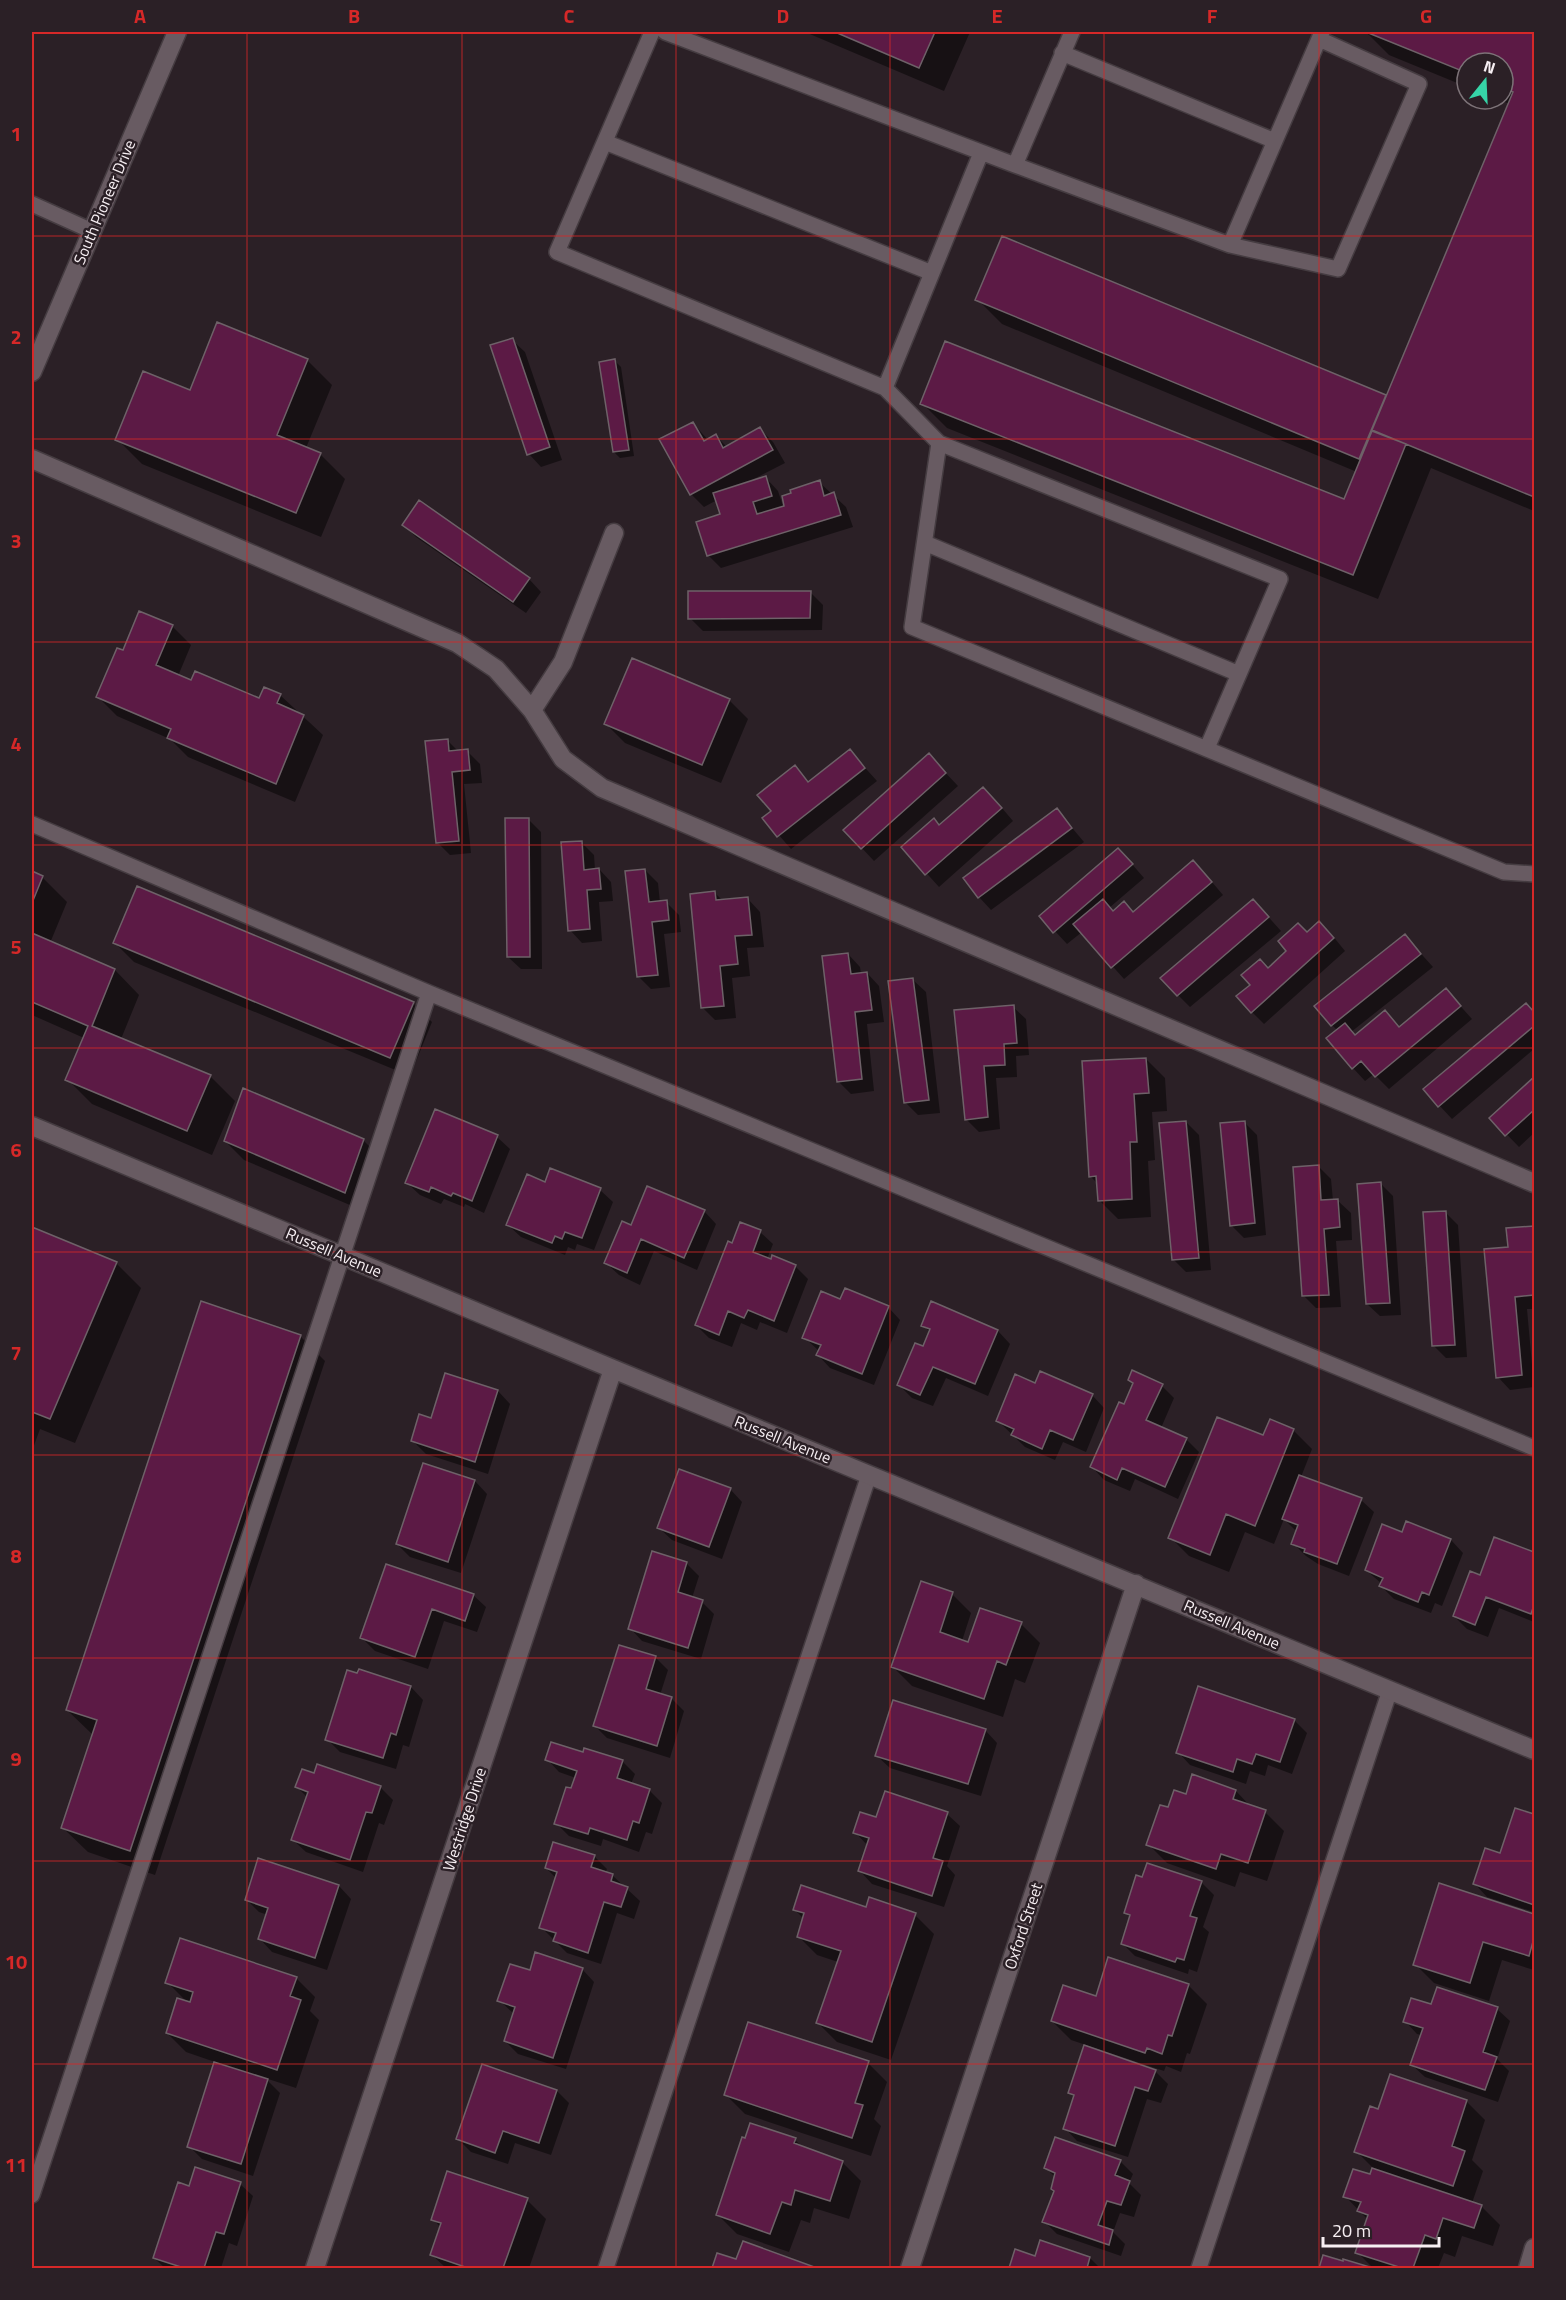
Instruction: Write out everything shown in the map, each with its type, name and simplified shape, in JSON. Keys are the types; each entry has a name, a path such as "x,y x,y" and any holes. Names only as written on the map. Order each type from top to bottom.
{"street":[{"name":"South Pioneer Drive","path":"32,372 177,32"},
{"path":"32,459 457,643 496,669 532,710 563,759 602,788 1534,1183"},
{"path":"532,710 563,662 614,533"},
{"name":"Russell Avenue","path":"32,1126 1534,1750"},
{"name":"Westridge Drive","path":"315,2268 613,1369"},
{"name":"Oxford Street","path":"910,2268 1136,1584"},
{"path":"1528,2268 1534,2248"}],"lane":[{"path":"652,32 557,252 885,388 939,443 1280,579 1207,748"},
{"path":"665,32 1230,246 1338,269 1419,84 1320,35 1230,246"},
{"path":"1015,165 1072,32"},
{"path":"1062,53 1275,141"},
{"path":"604,142 932,273"},
{"path":"885,388 981,153"},
{"path":"32,204 92,231"},
{"path":"939,443 912,627 1504,872 1534,874"},
{"path":"925,543 1239,674"},
{"path":"32,824 429,993 1534,1448"},
{"path":"32,2195 429,993"},
{"path":"606,2268 869,1475"},
{"path":"1199,2268 1390,1690"}],"building":[{"path":"835,32 935,32 919,68"},
{"path":"1366,32 1534,32 1534,497 1372,430 1505,111 1515,111 1515,51 1455,51 1455,68"},
{"path":"1002,236 1386,395 1359,459 975,300"},
{"path":"217,322 308,359 277,435 321,453 296,513 115,440 143,371 190,390"},
{"path":"513,338 550,447 527,455 490,345"},
{"path":"945,341 1344,499 1372,431 1406,444 1353,575 920,404"},
{"path":"615,359 629,450 613,452 599,362"},
{"path":"693,422 704,441 716,434 723,448 760,427 773,450 690,495 659,439"},
{"path":"766,476 772,496 753,502 757,514 784,506 782,496 791,493 790,490 820,480 824,496 834,492 841,515 707,556 696,522 720,514 713,493"},
{"path":"419,500 530,578 513,602 402,525"},
{"path":"688,591 811,591 810,618 688,619"},
{"path":"139,611 173,625 156,665 191,680 195,671 259,698 264,687 281,694 277,703 304,715 276,784 167,738 171,729 96,697 117,648 123,650"},
{"path":"632,658 730,699 702,765 604,724"},
{"path":"448,739 449,751 468,749 470,770 452,772 459,841 436,843 425,741"},
{"path":"850,749 865,768 777,837 762,818 771,811 757,795 795,765 808,782"},
{"path":"929,753 946,773 861,849 843,830"},
{"path":"983,787 1002,808 925,875 901,847 934,818 939,825"},
{"path":"1057,808 1072,828 978,898 963,878"},
{"path":"505,818 529,818 530,957 507,957"},
{"path":"582,841 584,870 599,868 601,889 587,890 590,929 568,931 561,842"},
{"path":"1118,848 1133,864 1053,933 1039,916"},
{"path":"1193,860 1212,882 1111,968 1073,924 1103,899 1113,911 1124,901 1133,912"},
{"path":"645,869 649,902 667,900 669,920 652,922 658,975 637,977 625,871"},
{"path":"32,871 43,876 32,903"},
{"path":"137,886 414,1002 390,1058 113,943"},
{"path":"715,891 716,900 748,897 752,935 735,936 738,964 720,966 724,1006 701,1008 690,894"},
{"path":"1253,899 1269,917 1177,996 1160,978"},
{"path":"1319,921 1334,938 1251,1013 1236,996 1250,985 1241,975 1260,959 1268,968 1286,951 1278,941 1298,923 1307,932"},
{"path":"32,933 115,969 92,1026 211,1075 187,1131 65,1080 88,1026 32,1002"},
{"path":"1405,934 1421,954 1331,1026 1314,1006"},
{"path":"848,953 851,974 867,972 872,1010 855,1012 862,1079 837,1082 822,956"},
{"path":"913,978 929,1100 904,1103 888,981"},
{"path":"1446,988 1461,1006 1375,1077 1361,1061 1352,1069 1326,1038 1345,1023 1355,1035 1385,1010 1399,1027"},
{"path":"1526,1003 1534,1012 1534,1026 1438,1107 1423,1089"},
{"path":"1014,1005 1017,1043 1004,1044 1005,1065 984,1066 988,1117 965,1120 954,1010"},
{"path":"1146,1058 1149,1093 1134,1094 1137,1142 1130,1142 1132,1199 1098,1201 1096,1176 1089,1177 1082,1061"},
{"path":"1534,1077 1534,1110 1505,1136 1489,1118"},
{"path":"243,1088 364,1139 345,1193 224,1141"},
{"path":"435,1109 498,1135 472,1201 453,1193 451,1196 431,1187 429,1192 405,1183"},
{"path":"1186,1121 1199,1258 1172,1260 1159,1123"},
{"path":"1245,1121 1255,1223 1230,1226 1220,1123"},
{"path":"1319,1165 1321,1200 1338,1199 1340,1227 1324,1229 1329,1295 1302,1296 1293,1167"},
{"path":"550,1168 601,1188 582,1238 565,1232 562,1239 555,1236 552,1243 506,1225 527,1174 545,1182"},
{"path":"1381,1182 1390,1303 1366,1304 1357,1184"},
{"path":"647,1186 705,1210 684,1258 641,1239 627,1273 604,1263 622,1221 631,1225"},
{"path":"1446,1211 1455,1345 1432,1346 1423,1212"},
{"path":"740,1222 761,1230 753,1252 771,1259 772,1255 796,1265 774,1321 748,1310 744,1318 728,1311 719,1335 695,1325 728,1241 732,1243"},
{"path":"1534,1226 1534,1295 1515,1297 1522,1375 1496,1378 1484,1249 1508,1247 1506,1228"},
{"path":"32,1227 117,1262 50,1419 32,1412"},
{"path":"845,1288 889,1306 862,1374 816,1355 821,1345 802,1338 821,1291 840,1299"},
{"path":"201,1301 301,1335 130,1851 61,1828 97,1720 66,1710"},
{"path":"931,1301 998,1330 975,1384 933,1367 920,1395 897,1385 915,1343 923,1346 930,1329 921,1326"},
{"path":"1132,1370 1163,1384 1146,1420 1187,1438 1165,1487 1122,1468 1117,1480 1090,1467 1119,1402 1124,1404 1133,1383 1128,1380"},
{"path":"1040,1371 1093,1394 1073,1440 1050,1430 1042,1449 1011,1435 1014,1429 996,1421 1015,1374 1035,1383"},
{"path":"445,1373 498,1390 475,1462 411,1441 419,1414 431,1418"},
{"path":"1217,1417 1263,1435 1270,1419 1294,1429 1255,1526 1226,1514 1210,1555 1168,1538"},
{"path":"423,1463 475,1480 448,1562 396,1544"},
{"path":"679,1469 731,1488 709,1547 657,1528"},
{"path":"1299,1475 1362,1498 1337,1564 1304,1552 1305,1549 1291,1544 1298,1525 1282,1519"},
{"path":"1406,1521 1451,1539 1429,1595 1422,1592 1418,1602 1379,1586 1383,1578 1365,1570 1382,1524 1402,1532"},
{"path":"1494,1537 1534,1552 1534,1605 1531,1614 1486,1597 1475,1625 1453,1616 1470,1571 1480,1575"},
{"path":"652,1551 687,1562 678,1592 703,1600 688,1648 628,1629"},
{"path":"386,1564 474,1594 465,1621 432,1609 415,1657 360,1638"},
{"path":"921,1581 953,1592 940,1632 968,1642 980,1608 1022,1622 1006,1665 997,1661 984,1699 891,1667"},
{"path":"619,1645 656,1656 646,1689 672,1697 657,1746 593,1726"},
{"path":"359,1669 411,1686 396,1735 391,1733 383,1758 325,1740 347,1670 357,1673"},
{"path":"1198,1686 1295,1719 1280,1762 1256,1754 1252,1764 1237,1759 1233,1772 1176,1753"},
{"path":"893,1700 986,1729 968,1784 875,1756"},
{"path":"551,1742 583,1752 584,1748 623,1760 617,1778 650,1789 639,1823 633,1821 627,1840 590,1828 588,1834 554,1824 566,1787 571,1788 577,1771 545,1760"},
{"path":"317,1764 381,1786 372,1813 366,1812 350,1860 291,1840 308,1792 295,1787 302,1769 314,1773"},
{"path":"1192,1774 1236,1790 1233,1799 1266,1810 1248,1863 1221,1854 1216,1869 1146,1845 1160,1805 1168,1807 1174,1790 1186,1794"},
{"path":"885,1791 948,1812 933,1858 943,1861 932,1896 858,1871 869,1838 853,1833 860,1812 876,1817"},
{"path":"1515,1808 1534,1814 1534,1905 1473,1884 1485,1848 1500,1853"},
{"path":"553,1842 595,1855 591,1867 613,1874 611,1881 628,1887 621,1907 604,1902 588,1953 553,1941 556,1933 539,1928 557,1872 545,1868"},
{"path":"258,1858 339,1885 315,1958 258,1939 268,1908 245,1900"},
{"path":"1147,1863 1202,1881 1190,1916 1197,1918 1184,1960 1177,1958 1175,1962 1121,1944 1130,1915 1124,1913 1136,1875 1142,1877"},
{"path":"1439,1883 1534,1914 1534,1938 1529,1956 1483,1942 1470,1983 1413,1965"},
{"path":"801,1885 866,1907 869,1897 916,1913 872,2042 816,2023 841,1951 797,1937 804,1913 793,1910"},
{"path":"180,1938 297,1977 290,1996 301,2000 277,2070 166,2033 177,1998 190,2002 193,1992 165,1983"},
{"path":"535,1952 583,1968 553,2058 504,2041 515,2007 497,2001 510,1964 530,1970"},
{"path":"1108,1957 1189,1984 1172,2036 1168,2035 1162,2054 1147,2048 1145,2053 1051,2021 1063,1985 1096,1996"},
{"path":"1437,1987 1498,2007 1483,2052 1497,2057 1485,2090 1410,2065 1423,2028 1403,2022 1411,1998 1431,2004"},
{"path":"748,2022 869,2061 855,2103 863,2105 852,2138 724,2095"},
{"path":"1084,2045 1156,2070 1148,2091 1135,2087 1115,2146 1063,2129 1074,2095 1068,2093"},
{"path":"214,2062 268,2079 241,2164 187,2147"},
{"path":"482,2064 557,2090 539,2143 503,2131 495,2153 456,2139"},
{"path":"1390,2074 1467,2100 1452,2146 1465,2151 1453,2186 1354,2152 1370,2106 1378,2109"},
{"path":"750,2123 796,2138 794,2143 843,2161 830,2201 795,2190 791,2205 782,2202 770,2234 716,2215 742,2137 745,2138"},
{"path":"1055,2137 1121,2160 1115,2175 1130,2181 1121,2205 1107,2201 1098,2225 1113,2230 1109,2245 1042,2222 1054,2191 1051,2189 1055,2173 1044,2168"},
{"path":"195,2167 241,2182 224,2234 216,2232 204,2268 184,2268 153,2258 178,2182 189,2186"},
{"path":"1372,2168 1482,2205 1474,2228 1443,2218 1436,2239 1425,2235 1413,2268 1402,2268 1355,2253 1368,2215 1357,2211 1361,2202 1343,2197 1353,2169 1370,2174"},
{"path":"447,2171 528,2198 503,2268 468,2268 430,2255 441,2223 431,2220"},
{"path":"1040,2240 1090,2257 1087,2268 1009,2268 1015,2249 1035,2256"},
{"path":"743,2241 817,2268 712,2268 717,2253 736,2259"},
{"path":"1323,2255 1343,2261 1343,2259 1373,2268 1319,2268"}]}
